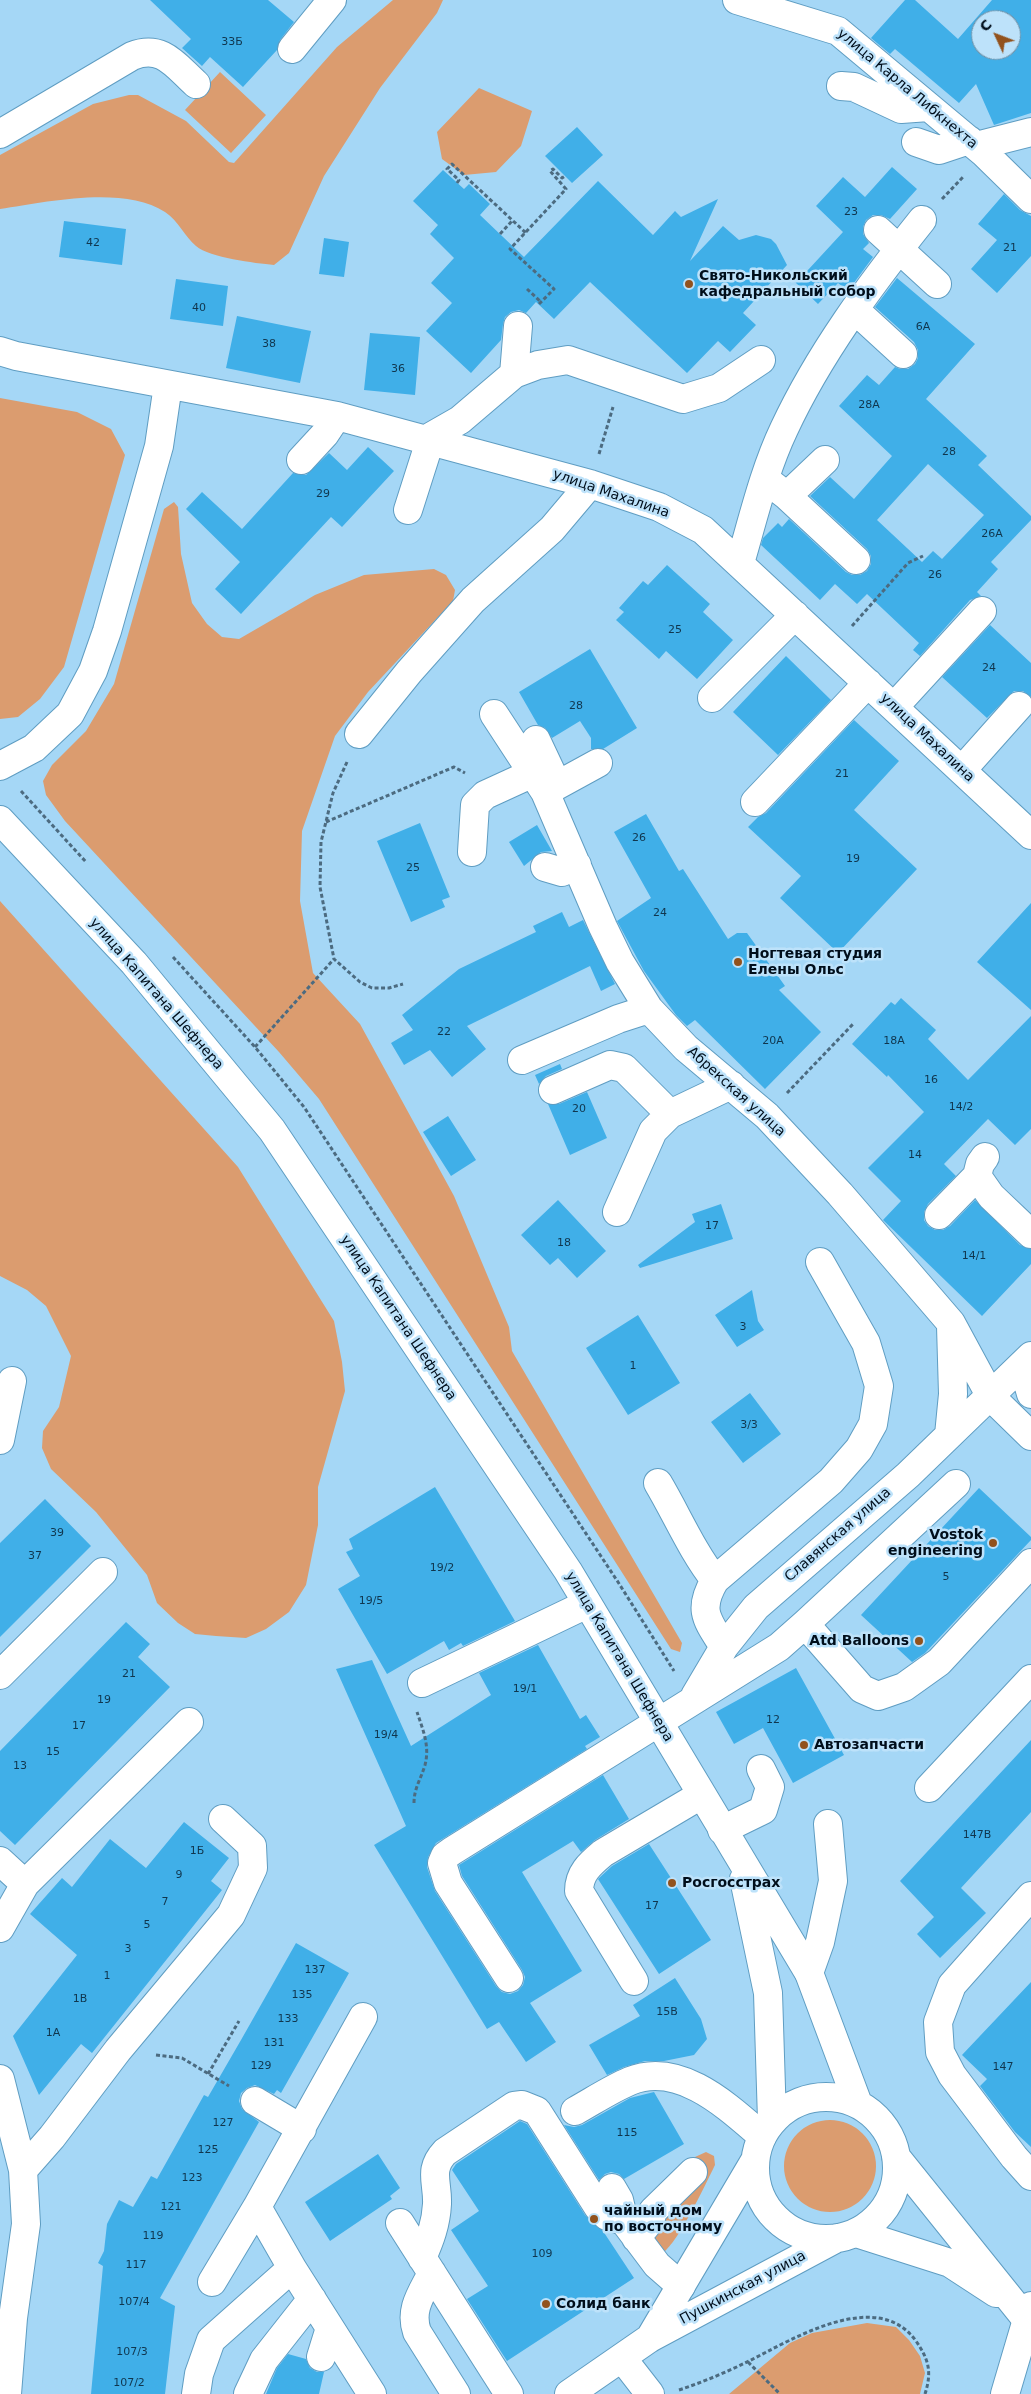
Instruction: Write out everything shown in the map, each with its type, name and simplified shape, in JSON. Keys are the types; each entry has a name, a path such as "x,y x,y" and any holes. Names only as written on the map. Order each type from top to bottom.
{"main road":[{"path":"292,49 332,0"},
{"name":"улица Карла Либкнехта","path":"736,0 838,31 977,147 1031,199"},
{"path":"0,134 132,56 144,52 155,52 166,58 196,84"},
{"path":"841,86 854,87 901,109 929,107"},
{"path":"916,142 939,150 977,147 1029,136"},
{"path":"740,563 783,431 803,392 855,310 922,220"},
{"path":"878,230 937,284"},
{"path":"855,310 903,354"},
{"path":"514,374 518,326"},
{"name":"улица Махалина","path":"0,351 168,385 337,416 590,484 659,507 703,530 1031,835"},
{"path":"408,510 428,440 460,420 514,374 538,365 568,360 683,399 719,388 761,360"},
{"path":"0,766 34,748 70,714 93,671 107,630 159,446 168,385"},
{"path":"301,460 337,416"},
{"path":"787,496 825,460"},
{"path":"766,479 856,560"},
{"path":"359,734 409,672 473,600 552,529 590,484"},
{"path":"894,707 982,612"},
{"path":"712,698 795,615"},
{"path":"756,802 868,683"},
{"path":"962,770 1019,706"},
{"name":"Абрекская улица","path":"494,714 539,783 620,962 649,1009 686,1048 767,1116 840,1194 951,1323 991,1396 1031,1436"},
{"path":"536,740 552,774 539,783"},
{"path":"472,852 475,804 485,795 539,783 598,763"},
{"name":"улица Капитана Шефнера","path":"0,820 134,963 272,1130 562,1563 809,1973 858,2104"},
{"path":"545,867 562,872 577,866"},
{"path":"522,1060 618,1018 649,1009"},
{"path":"553,1090 610,1065 624,1068 670,1114"},
{"path":"617,1212 653,1131 670,1114 731,1085"},
{"path":"939,1215 981,1167 991,1196 1031,1234"},
{"path":"724,1647 707,1620 705,1597 716,1580 831,1481 859,1449 873,1424 879,1386 866,1342 820,1262"},
{"path":"949,1435 953,1394 951,1323"},
{"name":"Славянская улица","path":"508,1978 448,1883 442,1863 445,1856 693,1701 724,1647 756,1607 908,1475 1031,1356"},
{"path":"1031,1377 1028,1380 1031,1394"},
{"path":"1,1429 12,1381"},
{"path":"658,1483 687,1533 700,1561 716,1580"},
{"path":"693,1701 779,1647 956,1484"},
{"path":"805,1624 862,1689 878,1696 904,1687 939,1662 1031,1563"},
{"path":"0,1675 103,1572"},
{"path":"422,1683 587,1604"},
{"path":"929,1788 1031,1679"},
{"path":"0,1928 25,1884 189,1722"},
{"path":"722,1830 763,1810 770,1787 761,1768"},
{"path":"634,1981 579,1892 579,1881 592,1862 604,1853 701,1795"},
{"path":"24,2170 43,2149 118,2050 231,1915 253,1868 252,1846 223,1819"},
{"path":"809,1973 820,1942 833,1881 828,1824"},
{"name":"улица Капитана Шефнера","path":"739,1858 768,1993 767,2128"},
{"path":"0,1861 25,1884"},
{"path":"1031,1896 952,1984 938,2022 940,2052 952,2075 1014,2157 1031,2176"},
{"path":"212,2282 258,2207 363,2017"},
{"path":"576,2111 630,2082 645,2077 663,2078 695,2086 767,2128"},
{"path":"0,2079 24,2170 26,2224 7,2394"},
{"path":"846,2236 874,2220 888,2202 896,2180 896,2157 889,2136 876,2117 858,2104 828,2096 798,2102 767,2128 754,2162 759,2194 777,2220 805,2237 846,2236 950,2262 1026,2314"},
{"path":"255,2101 302,2129"},
{"path":"456,2394 417,2332 413,2314 427,2265 435,2220 437,2160 445,2152 514,2106 522,2105 537,2111 598,2207 607,2216 630,2229"},
{"path":"896,2157 1026,2314"},
{"name":"Пушкинская улица","path":"650,2338 754,2162"},
{"path":"630,2229 650,2221 653,2211 693,2172"},
{"path":"612,2188 619,2200 630,2229 657,2265 680,2286"},
{"path":"258,2207 292,2268 367,2391"},
{"path":"400,2223 509,2394"},
{"name":"Пушкинская улица","path":"579,2391 650,2338 846,2236"},
{"path":"196,2394 199,2374 211,2340 292,2268"},
{"path":"248,2394 264,2360 312,2299"},
{"path":"1005,2394 1026,2314"},
{"path":"321,2357 330,2328"},
{"path":"622,2358 650,2394"}],"path":[{"path":"922,220 977,147"},
{"path":"457,182 459,180 447,169 452,164 526,233"},
{"path":"527,289 540,302 554,288 510,249 566,189 550,171 553,169 562,178 565,176"},
{"path":"500,234 512,221"},
{"path":"590,484 622,377"},
{"path":"832,649 908,563 922,556"},
{"path":"359,734 333,793 320,842 320,887 334,959 360,982 372,988 389,988 403,984"},
{"path":"326,822 454,767 498,791"},
{"path":"255,1047 334,959"},
{"path":"767,1116 854,1023"},
{"path":"414,1803 414,1789 425,1765 427,1747 425,1733 417,1713 416,1701 418,1690 422,1683"},
{"path":"182,2058 208,2074 239,2021"},
{"path":"677,2391 748,2362 805,2332 825,2325 860,2318 880,2319 900,2325 921,2349 928,2364 930,2377 925,2394"},
{"path":"748,2362 780,2394"}],"shaded area":[{"path":"393,0 443,0 437,13 380,88 324,176 289,253 274,265 211,254 196,246 170,215 148,204 128,199 107,197 84,198 0,209 0,155 93,104 129,95 138,95 186,121 229,162 234,163 337,47"},
{"path":"220,72 266,115 231,153 185,110"},
{"path":"479,88 532,111 521,146 496,172 464,175 442,159 437,132"},
{"path":"0,398 77,412 111,429 125,455 64,667 40,699 18,717 0,719"},
{"path":"174,502 178,507 181,554 192,603 207,624 222,637 239,639 315,595 364,575 434,569 446,575 455,590 453,601 368,692 335,736 302,831 300,901 313,973 360,1024 454,1196 509,1327 512,1351 682,1643 680,1652 671,1649 319,1099 279,1052 65,821 46,795 43,781 52,765 86,731 114,684 164,509"},
{"path":"0,901 238,1167 334,1321 342,1362 345,1391 318,1487 318,1525 306,1585 289,1612 266,1629 246,1638 195,1634 178,1623 157,1603 147,1575 96,1512 51,1469 42,1448 43,1431 59,1407 71,1356 46,1306 27,1290 0,1276"},
{"path":"830,2120 848,2123 863,2133 873,2148 876,2166 873,2184 863,2199 848,2209 830,2212 812,2209 797,2199 787,2184 784,2166 787,2148 797,2133 812,2123"},
{"path":"706,2152 714,2156 715,2165 683,2227 668,2249 661,2254 648,2235 695,2157"},
{"path":"867,2323 896,2327 909,2340 920,2356 925,2373 920,2394 729,2394 790,2343 812,2333"}],"building":[{"path":"150,0 268,0 294,22 280,40 277,50 243,87 210,57 202,66 182,48 191,39"},
{"path":"905,0 915,0 958,39 971,24 971,60 1021,60 1021,10 983,10 992,0 1031,0 1031,113 994,125 976,84 959,103 895,49 890,54 871,38"},
{"path":"577,127 603,155 572,183 545,156"},
{"path":"892,167 917,189 890,219 881,215 873,215 866,220 863,234 869,243 863,249 873,257 848,291 838,283 818,304 796,283 843,232 816,206 843,177 865,197"},
{"path":"443,170 464,189 469,184 490,204 480,215 524,257 598,181 653,235 675,211 681,217 718,199 690,261 723,226 739,240 756,235 771,239 776,244 787,265 743,313 756,325 730,352 718,341 687,373 590,282 554,319 536,302 526,313 519,310 511,312 505,317 501,340 471,373 426,331 452,303 431,283 454,258 430,234 438,225 413,201"},
{"path":"1004,194 1020,210 1031,216 1031,256 997,293 971,269 997,240 978,224"},
{"path":"64,221 126,229 122,265 59,257"},
{"path":"324,238 349,242 344,277 319,274"},
{"path":"897,278 975,344 926,399 987,456 978,465 1031,516 1031,520 991,562 998,569 977,592 981,596 970,600 920,656 913,650 919,643 867,594 857,604 835,584 820,600 761,545 763,538 778,523 782,527 789,519 846,572 852,575 860,575 867,571 871,564 871,556 867,549 810,496 830,477 854,499 892,456 839,406 867,375 879,385 895,367 908,369 915,364 918,358 918,350 914,342 875,307","holes":["928,464 984,515 942,559 933,551 922,562 877,520"]},
{"path":"176,279 228,286 223,326 170,319"},
{"path":"237,316 311,331 300,383 226,368"},
{"path":"370,333 420,337 415,395 364,390"},
{"path":"368,447 394,471 342,527 331,517 241,614 215,589 240,562 186,509 202,492 242,529 293,473 306,475 329,453 347,470"},
{"path":"667,565 710,604 703,612 733,640 697,679 666,651 659,659 616,620 624,612 619,608 643,581 648,585"},
{"path":"990,625 1031,663 1031,697 1023,691 1014,691 987,718 942,677"},
{"path":"590,649 637,728 603,749 591,749 591,738 580,721 552,738 545,728 538,725 519,692"},
{"path":"786,656 831,700 778,755 733,712"},
{"path":"854,720 899,761 854,810 917,869 838,953 780,898 801,876 748,827 758,817 766,813"},
{"path":"646,814 679,871 683,869 728,939 737,933 747,933 785,986 779,990 821,1032 765,1089 695,1020 687,1026 676,1015 644,971 617,921 651,898 614,832"},
{"path":"420,823 450,897 442,900 445,907 411,922 377,841"},
{"path":"537,825 552,851 541,852 524,866 509,842"},
{"path":"1031,903 1031,1010 977,962"},
{"path":"562,912 569,927 583,920 615,984 601,991 590,966 467,1026 486,1049 452,1077 430,1050 404,1065 391,1043 413,1030 402,1015 459,969 536,932 533,926"},
{"path":"901,998 936,1030 928,1039 968,1080 1031,1016 1031,1129 1015,1145 988,1119 944,1164 956,1176 928,1204 924,1212 924,1220 928,1226 935,1230 943,1230 950,1226 975,1200 1020,1245 1031,1249 1031,1264 982,1316 883,1220 901,1201 868,1168 924,1112 888,1075 887,1077 852,1044 891,1002 895,1005"},
{"path":"560,1064 562,1069 546,1076 539,1084 535,1075"},
{"path":"587,1092 607,1138 570,1155 548,1104 559,1104"},
{"path":"448,1116 476,1160 451,1176 423,1132"},
{"path":"558,1200 606,1251 577,1278 558,1258 550,1265 521,1235"},
{"path":"721,1204 733,1239 640,1268 638,1265 695,1222 692,1214"},
{"path":"752,1290 758,1321 764,1330 737,1347 715,1315"},
{"path":"638,1315 680,1383 628,1415 586,1348"},
{"path":"750,1393 781,1434 743,1463 711,1422"},
{"path":"435,1487 515,1621 463,1646 461,1643 449,1650 444,1641 387,1674 338,1589 360,1576 346,1552 353,1549 349,1539"},
{"path":"979,1488 1031,1537 1031,1540 925,1653 912,1662 861,1615"},
{"path":"45,1499 91,1546 0,1637 0,1543"},
{"path":"126,1622 150,1644 138,1657 170,1687 15,1845 0,1831 0,1751"},
{"path":"538,1645 580,1719 586,1715 600,1737 585,1746 587,1749 436,1843 428,1857 427,1867 435,1891 496,1986 502,1992 510,1994 518,1991 523,1985 525,1977 462,1876 459,1865 603,1775 629,1819 595,1840 581,1852 573,1841 522,1872 582,1971 530,2003 556,2042 526,2062 499,2022 487,2029 374,1845 406,1826 336,1669 372,1660 411,1746 491,1695 479,1673"},
{"path":"796,1668 844,1755 793,1783 763,1728 734,1744 716,1712"},
{"path":"1031,1740 1031,1812 961,1888 986,1913 940,1958 917,1934 934,1917 900,1881"},
{"path":"184,1822 229,1858 211,1881 222,1890 92,2053 81,2044 39,2095 13,2036 77,1955 30,1914 62,1878 72,1887 110,1839 146,1868"},
{"path":"649,1844 711,1940 659,1974 598,1879 612,1866"},
{"path":"296,1943 349,1973 281,2093 277,2090 274,2094 255,2085 241,2093 239,2101 242,2109 259,2122 160,2298 175,2306 165,2394 91,2394 103,2266 98,2263 104,2251 107,2224 119,2200 133,2207 151,2176 157,2179 204,2095 208,2097"},
{"path":"675,1978 701,2019 707,2039 694,2055 664,2061 645,2061 624,2067 607,2075 589,2045 640,2016 633,2005"},
{"path":"1031,1982 1031,2147 1015,2132 980,2086 987,2079 962,2055"},
{"path":"654,2092 684,2144 624,2179 619,2174 611,2172 605,2174 599,2180 564,2125 574,2127 582,2125 630,2098"},
{"path":"520,2121 527,2124 585,2215 603,2231 634,2278 507,2361 467,2299 488,2286 451,2230 479,2211 452,2170 456,2164"},
{"path":"378,2154 400,2188 390,2196 392,2199 330,2241 305,2202"},
{"path":"288,2354 306,2359 310,2368 317,2372 324,2372 319,2394 266,2394 277,2368"}],"place":[{"name":"Свято-Никольский кафедральный собор","path":"689,284"},
{"name":"Ногтевая студия Елены Ольс","path":"738,962"},
{"name":"Vostok engineering","path":"993,1543"},
{"name":"Atd Balloons","path":"919,1641"},
{"name":"Автозапчасти","path":"804,1745"},
{"name":"Росгосстрах","path":"672,1883"},
{"name":"чайный дом по восточному","path":"594,2219"},
{"name":"Солид банк","path":"546,2304"}]}
